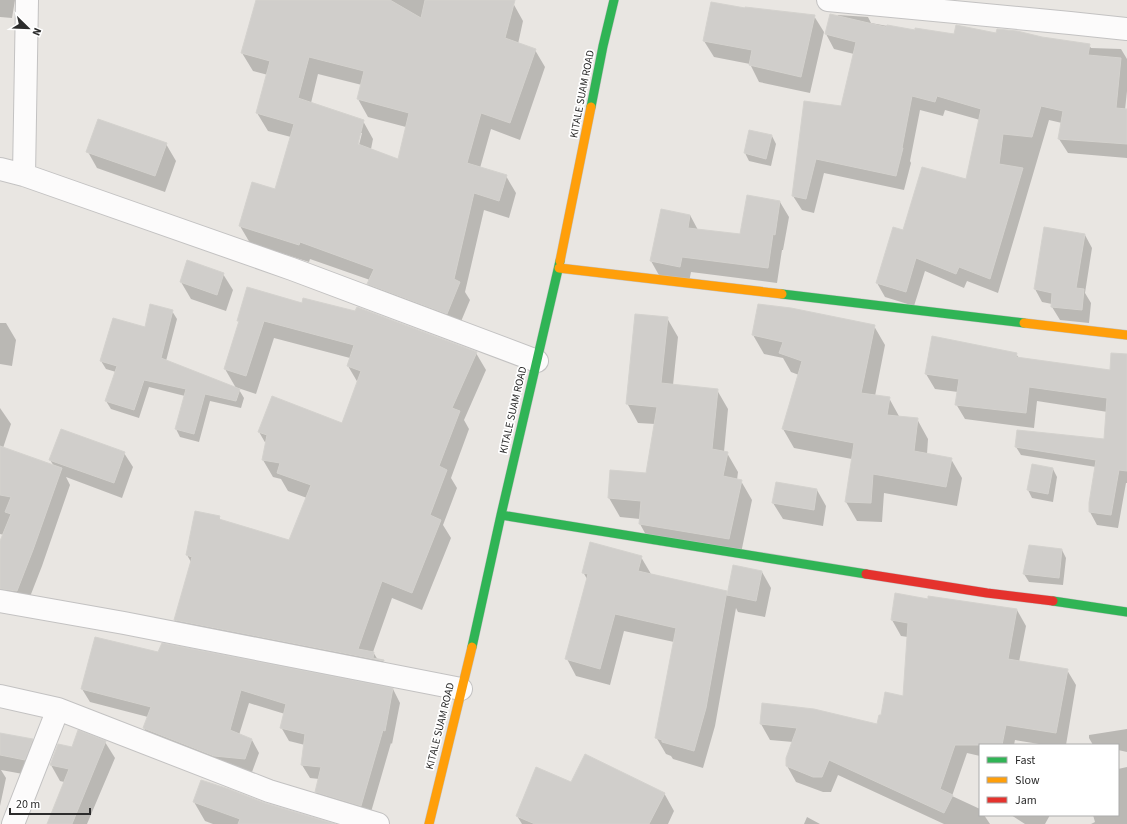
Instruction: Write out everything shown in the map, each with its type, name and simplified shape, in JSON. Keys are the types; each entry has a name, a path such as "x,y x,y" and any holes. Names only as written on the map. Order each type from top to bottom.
{"main road":[{"name":"KITALE SUAM ROAD","path":"429,824 480,613 536,361 559,268 614,0"},
{"path":"559,268 1127,335"},
{"path":"501,515 986,593 1063,602 1127,612"}],"street":[{"path":"24,175 27,0"},
{"path":"828,0 1070,22 1127,29"},
{"path":"0,169 24,175 292,269 536,361"},
{"path":"0,601 124,622 461,689"},
{"path":"0,696 58,709 269,791 378,824"},
{"path":"13,824 58,709"}],"building":[{"path":"256,0 390,0 421,18 425,0 515,0 505,38 536,49 510,123 481,113 467,163 507,175 499,201 474,193 454,279 460,282 447,314 367,284 374,269 300,242 299,245 239,226 252,182 275,189 294,124 256,113 270,61 241,53","holes":["309,57 364,71 357,99 409,113 398,159 358,144 364,120 298,98"]},
{"path":"711,2 745,8 815,15 801,77 749,65 752,50 703,41"},
{"path":"830,14 886,27 887,25 915,30 915,28 954,34 956,25 996,33 997,29 1017,31 1042,37 1090,44 1088,55 1121,58 1116,108 1127,109 1127,144 1058,139 1063,111 1041,106 1032,137 1003,134 999,164 1023,168 990,279 959,267 956,274 916,258 906,292 876,283 893,227 903,230 922,167 966,179 981,109 937,96 935,102 912,96 903,148 896,176 816,159 806,199 792,196 804,101 841,106 856,42 825,34"},
{"path":"98,119 167,143 155,176 86,152"},
{"path":"749,130 772,135 766,159 744,153"},
{"path":"747,195 780,201 768,268 682,257 680,267 650,261 661,209 690,215 688,228 740,234"},
{"path":"1044,227 1085,234 1076,288 1084,289 1082,310 1051,307 1052,293 1034,289"},
{"path":"187,260 224,273 217,295 180,282"},
{"path":"247,287 302,303 303,298 355,311 357,307 477,352 452,408 460,411 439,466 447,470 430,515 441,520 412,593 382,581 358,649 374,652 373,658 384,661 174,620 192,557 186,555 195,511 220,516 219,519 289,540 311,485 277,473 280,463 262,460 267,435 258,432 272,396 342,423 361,371 347,366 354,345 264,321 246,376 224,369 239,321 237,321"},
{"path":"150,304 173,310 161,358 240,389 236,401 205,394 194,434 175,429 186,389 144,380 134,410 105,401 117,366 100,361 113,318 145,327"},
{"path":"758,304 791,308 875,325 861,393 890,397 887,415 918,418 914,451 952,458 946,487 873,474 871,503 845,502 854,443 782,429 802,361 779,353 783,342 752,335"},
{"path":"635,314 668,317 661,383 718,389 712,449 728,452 723,476 742,480 729,539 639,524 641,501 608,498 610,470 646,473 657,407 626,404"},
{"path":"932,336 1017,353 1016,357 1110,370 1111,353 1127,354 1127,471 1119,470 1111,515 1089,512 1089,503 1096,460 1015,447 1017,430 1104,439 1107,398 1029,387 1026,413 955,405 959,379 925,374"},
{"path":"61,429 125,452 114,483 49,460"},
{"path":"0,446 62,468 17,591 0,589 0,541 11,514 5,512 11,497 0,495"},
{"path":"1032,464 1053,468 1048,494 1027,490"},
{"path":"776,482 817,489 814,510 772,503"},
{"path":"590,542 642,556 638,571 727,591 706,708 694,751 662,742 662,740 655,738 676,628 615,614 600,669 565,659 588,574 582,573"},
{"path":"1029,545 1062,549 1059,578 1023,574"},
{"path":"733,565 762,571 756,601 727,595"},
{"path":"895,593 928,599 928,596 1017,609 1008,659 1068,669 1056,733 1006,725 1002,744 955,745 940,789 953,795 944,813 829,760 822,777 813,777 786,766 786,758 797,728 760,724 762,703 814,709 877,724 879,715 881,715 885,692 903,696 908,623 891,620"},
{"path":"95,637 158,652 162,643 393,688 385,731 383,730 361,806 315,792 321,767 301,765 305,734 280,728 286,704 241,690 230,730 252,739 245,759 214,756 143,728 151,707 81,689"},
{"path":"78,730 106,741 72,824 47,824 69,769 50,765 58,744 72,747"},
{"path":"0,733 33,739 25,760 0,755"},
{"path":"585,754 665,793 649,824 535,824 516,816 536,767 571,782"},
{"path":"201,780 265,803 335,824 238,824 240,819 193,802"}],"traffic: fast":[{"path":"591,107 614,0"},
{"path":"472,647 560,261"},
{"path":"782,294 1024,323"},
{"path":"501,515 866,574"},
{"path":"1053,601 1127,612"}],"traffic: slow":[{"path":"560,261 591,107"},
{"path":"559,268 782,294"},
{"path":"1024,323 1127,335"},
{"path":"429,824 472,647"}],"traffic: jam":[{"path":"866,574 987,593 1053,601"}]}
